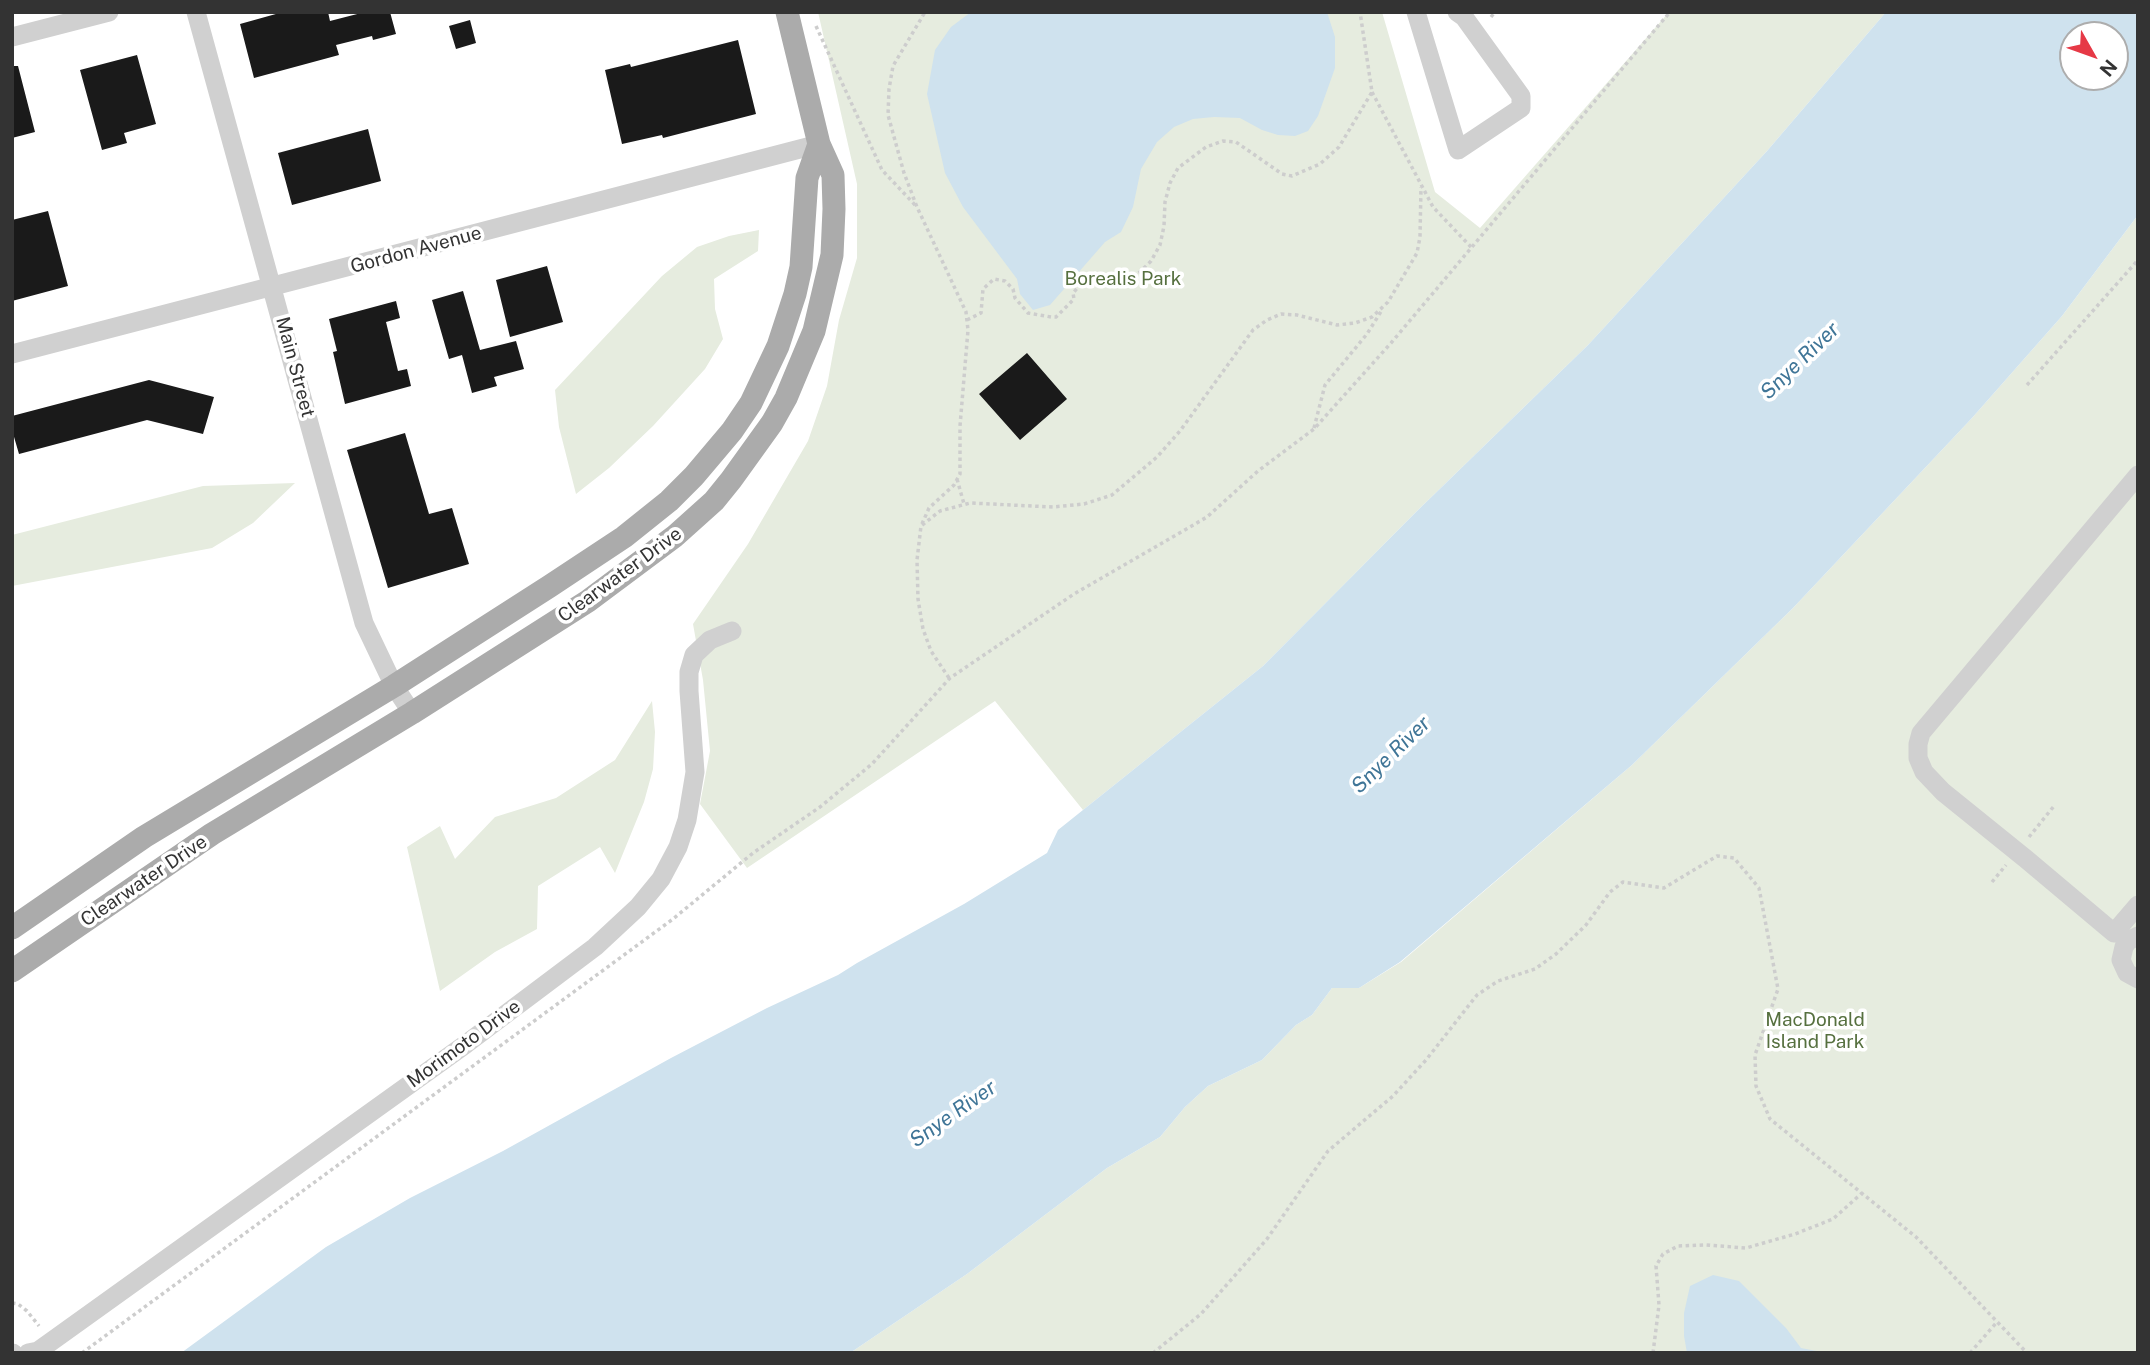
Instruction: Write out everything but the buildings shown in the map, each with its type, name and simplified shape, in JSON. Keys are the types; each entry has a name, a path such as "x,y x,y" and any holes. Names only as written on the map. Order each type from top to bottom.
{"main road":[{"path":"787,12 819,144"},
{"name":"Clearwater Drive","path":"12,928 144,837 394,686 624,537 669,500 716,451 751,403 788,320 801,267 807,178 819,144"},
{"name":"Clearwater Drive","path":"12,971 212,834 516,648 657,552 714,500 737,472 786,398 821,308 832,256 834,209 833,175 819,144"}],"street":[{"path":"12,37 109,12"},
{"name":"Main Street","path":"196,12 364,623 394,686 412,713"},
{"path":"1416,12 1458,150 1521,108 1521,96 1464,17 1457,12"},
{"name":"Gordon Avenue","path":"12,354 819,144"},
{"path":"2126,938 1943,792 1923,772 1918,758 1918,744 1921,733 2138,475"},
{"name":"Morimoto Drive","path":"28,1353 38,1351 466,1044 595,947 638,907 661,879 678,846 687,820 695,772 689,691 689,672 694,655 710,640 732,631"},
{"path":"2138,905 2121,953 2127,974 2138,979"}],"path":[{"path":"925,12 893,66 888,115 895,145 917,207 954,283 967,320 967,361 960,426 962,460 954,485 929,508 921,526 917,560 918,598 923,629 931,652 950,678"},
{"path":"1360,12 1372,92 1413,165 1420,187 1433,207 1471,247"},
{"path":"1491,17 1495,12"},
{"path":"82,1353 673,919 754,853 820,807 872,764 950,678 1073,594 1208,517 1258,471 1314,429 1391,343 1671,12"},
{"path":"817,26 882,170 917,207"},
{"path":"967,320 981,313 983,289 994,279 1005,281 1013,289 1014,298 1028,313 1051,317 1056,317 1074,299 1073,293 1081,284 1103,286 1128,279 1151,261 1160,245 1170,183 1178,168 1192,157 1223,141 1236,142 1282,174 1292,176 1303,173 1320,164 1339,147 1372,92"},
{"path":"1314,429 1325,385 1367,334 1417,253 1420,237 1420,187"},
{"path":"2027,385 2138,260"},
{"path":"921,526 940,511 964,504 1053,508 1084,504 1112,495 1157,457 1180,431 1253,330 1267,320 1281,314 1297,315 1337,325 1355,323 1373,317 1385,305"},
{"path":"957,478 964,504"},
{"path":"2017,852 2054,806"},
{"path":"1153,1353 1202,1314 1267,1239 1328,1150 1393,1096 1426,1060 1477,995 1498,981 1535,969 1556,954 1586,925 1610,892 1623,882 1664,888 1717,856 1734,858 1759,888 1778,989 1755,1055 1756,1086 1770,1119 1916,1237 2027,1353"},
{"path":"1654,1353 1653,1340 1659,1305 1657,1266 1663,1254 1678,1246 1746,1248 1795,1234 1833,1219 1862,1193"},
{"path":"12,1303 27,1311 44,1332"},
{"path":"1970,1353 1997,1322"}],"green space":[{"name":"Borealis Park","path":"818,12 1382,12 1435,192 1480,228 1669,12 1886,12 1767,151 1588,345 1263,666 1083,810 995,701 747,868 700,804 710,751 703,680 693,624 748,544 808,441 827,386 839,320 857,258 857,184"},
{"name":"MacDonald Island Park","path":"2138,215 2138,1353 850,1353 967,1274 1107,1168 1160,1137 1185,1107 1208,1086 1262,1060 1296,1025 1312,1015 1332,988 1359,988 1401,962 1632,765 1793,608 1972,418 2062,316"},
{"path":"759,230 758,251 714,279 715,309 723,339 705,369 653,426 609,468 576,494 559,427 555,390 662,276 697,247 729,236"},
{"path":"295,483 253,523 212,548 12,586 12,535 203,486"},
{"path":"652,701 655,732 653,769 644,802 615,873 600,847 538,886 537,929 495,952 440,991 407,847 440,826 455,859 495,817 556,798 615,760"}],"water":[{"path":"971,12 1327,12 1335,37 1335,68 1318,116 1308,131 1295,136 1262,130 1240,118 1193,119 1174,127 1157,142 1141,169 1133,207 1121,232 1105,242 1050,305 1033,310 1020,294 1017,279 963,207 945,173 927,94 935,50 951,27"},
{"name":"Snye River","path":"1886,12 2138,12 2138,215 2062,316 1972,418 1793,608 1632,765 1400,962 1359,988 1332,988 1312,1015 1296,1025 1262,1060 1208,1086 1185,1107 1160,1137 1107,1168 967,1274 850,1353 181,1353 326,1247 410,1198 503,1151 671,1058 838,975 964,904 1047,853 1058,830 1263,666 1588,345 1767,151"},
{"path":"1713,1275 1739,1281 1786,1328 1801,1348 1827,1353 1687,1353 1684,1313 1690,1286"}]}
